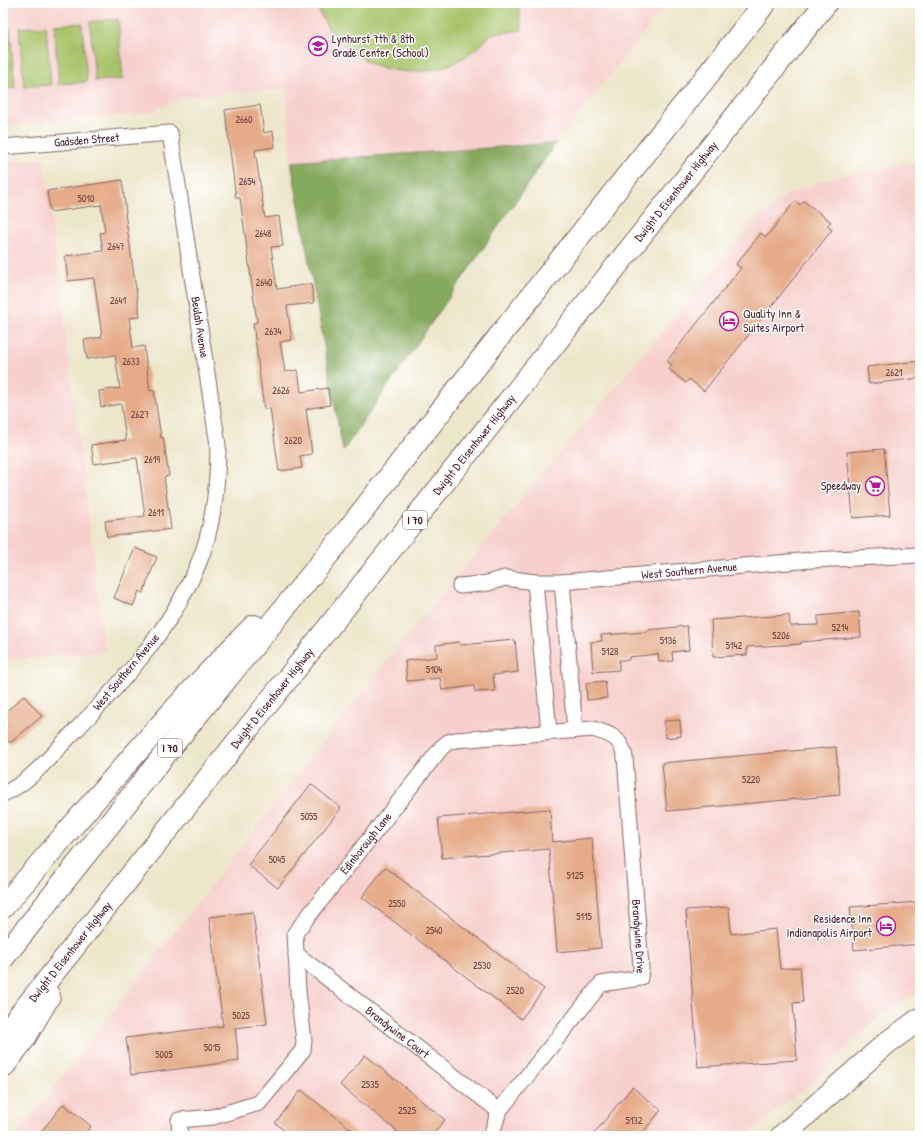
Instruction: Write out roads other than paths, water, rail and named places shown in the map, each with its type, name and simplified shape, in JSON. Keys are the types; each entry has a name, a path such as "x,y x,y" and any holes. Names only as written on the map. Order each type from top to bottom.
{"highway":[{"name":"I 70","path":"3,958 170,748 340,540 765,3"},
{"name":"Dwight D Eisenhower Highway","path":"3,1036 826,3"},
{"path":"3,907 205,675 340,540"},
{"path":"3,1066 24,1039 84,935"},
{"path":"782,1136 888,1042 920,1019"}],"street":[{"name":"Gadsden Street","path":"3,146 170,132"},
{"name":"Beulah Avenue","path":"170,132 218,445 215,503 211,522"},
{"name":"West Southern Avenue","path":"3,794 28,779 110,696 163,628 191,580 211,522"},
{"name":"West Southern Avenue","path":"460,586 488,583 505,578 535,582 562,582 812,560 920,555"},
{"path":"535,582 550,732"},
{"path":"562,582 574,730"},
{"name":"Brandywine Drive","path":"490,1136 499,1111 601,984 640,978 642,971 624,754 616,738 607,732 593,729 550,732"},
{"name":"Edinborough Lane","path":"180,1136 178,1120 213,1117 258,1104 303,1050 304,1041 296,954 296,933 442,746 453,740 550,732"},
{"name":"Brandywine Court","path":"296,954 499,1111"}],"place":[{"name":"Lynhurst 7th & 8th Grade Center (School)","path":"318,46"},
{"name":"Quality Inn & Suites Airport","path":"729,321"},
{"name":"Speedway","path":"875,486"},
{"name":"Residence Inn Indianapolis Airport","path":"886,926"}]}
